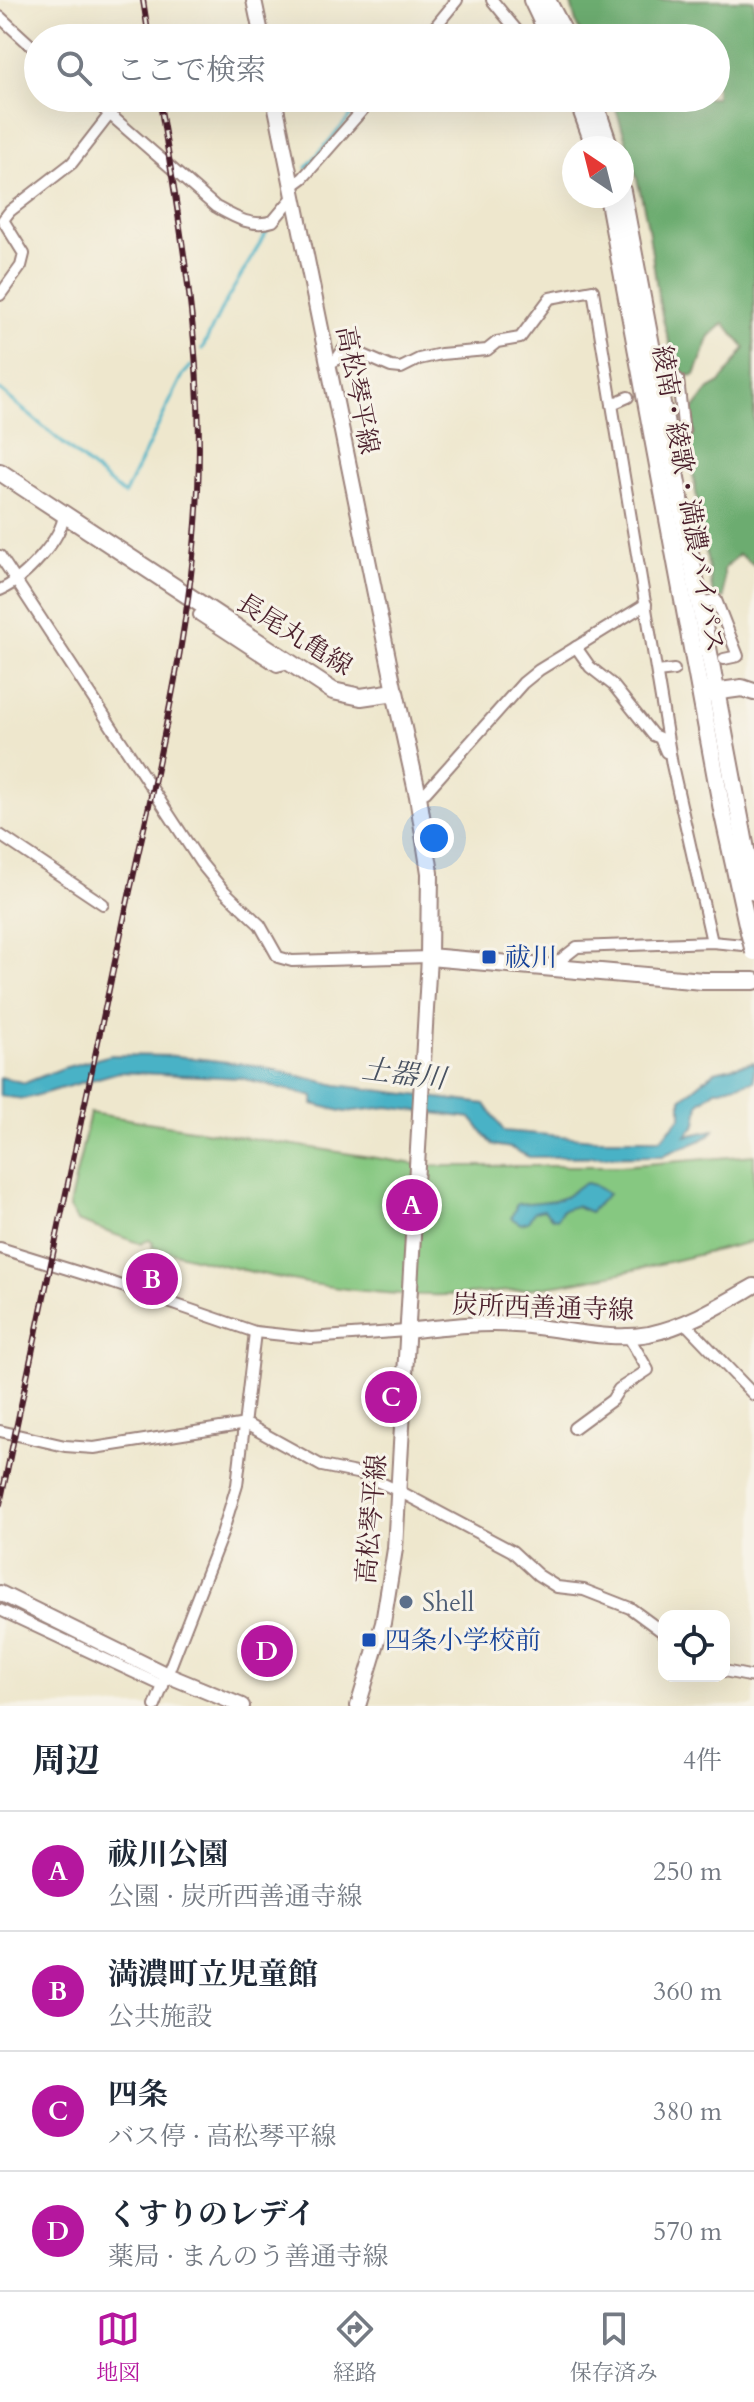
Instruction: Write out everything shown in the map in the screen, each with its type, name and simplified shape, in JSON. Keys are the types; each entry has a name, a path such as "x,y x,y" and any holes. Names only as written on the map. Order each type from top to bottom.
{"main road":[{"path":"254,0 259,24"},
{"path":"532,0 543,24"},
{"path":"547,0 560,24"},
{"name":"高松琴平線","path":"277,112 395,692"},
{"path":"582,112 591,136"},
{"path":"598,112 606,136"},
{"name":"綾南・綾歌・満濃バイパス","path":"611,208 700,603 722,810 754,952"},
{"name":"綾南・綾歌・満濃バイパス","path":"625,208 662,442 709,692 754,892"},
{"name":"長尾丸亀線","path":"0,472 333,691 372,697 395,692"},
{"path":"709,692 742,688 754,692"},
{"path":"395,692 418,796 430,873 428,964 406,1331"},
{"path":"428,964 549,969 703,981 754,981"},
{"name":"炭所西善通寺線","path":"406,1331 476,1324 645,1334 685,1323 754,1286"},
{"name":"高松琴平線","path":"358,1706 388,1599 399,1491 406,1331"},
{"path":"0,1593 76,1629 165,1680 242,1706"}],"street":[{"path":"437,24 457,0"},
{"path":"492,0 512,24"},
{"path":"0,17 24,39"},
{"path":"108,112 216,207 251,224 273,221 303,178 361,112"},
{"path":"0,295 21,266 24,254 3,220 10,211 72,163 110,114"},
{"path":"329,364 345,347 384,365 401,368 419,359 441,354 487,350 497,342 520,338 550,298 593,290 672,765 712,942"},
{"path":"662,442 678,440 684,434 678,379 670,380"},
{"path":"612,404 628,397"},
{"path":"0,590 17,582 40,557 64,523 64,513"},
{"path":"0,556 200,862 222,889 260,925 278,957 292,961 428,964"},
{"path":"700,603 716,600 738,656 724,659"},
{"path":"418,796 426,792 523,683 646,604"},
{"path":"199,615 277,666 289,663"},
{"path":"576,647 590,667 613,685 653,735 660,738 672,765"},
{"path":"657,672 674,670"},
{"path":"0,835 103,904"},
{"path":"549,969 577,947 712,942 754,946"},
{"path":"0,1248 255,1332 311,1338 406,1331"},
{"path":"685,1323 754,1395"},
{"path":"155,1706 222,1534 237,1485 255,1332"},
{"path":"574,1428 612,1400 632,1375 648,1370 627,1334"},
{"path":"0,1431 65,1446 94,1448 246,1424 322,1466 361,1474 399,1491 512,1551 538,1575 557,1587 584,1590 609,1599 630,1608 658,1629"},
{"path":"0,1610 165,1680"},
{"path":"730,1673 753,1675"}],"green space":[{"path":"570,0 754,0 754,565 739,554 724,569 724,598 713,595 688,444 694,435 692,411 709,389 720,383 745,348 724,323 710,336 695,375 685,376 664,323 648,228 634,169 634,136 625,136 617,112 730,112 730,24 576,24"},
{"path":"90,1113 427,1166 621,1166 754,1155 754,1241 649,1267 508,1291 391,1294 310,1284 152,1247 153,1242 149,1239 141,1244 77,1221 69,1208"}],"water":[{"path":"111,1055 176,1056 254,1065 337,1085 485,1104 504,1131 594,1139 661,1139 681,1117 681,1099 715,1071 754,1062 754,1081 716,1090 699,1103 696,1124 686,1136 714,1130 703,1139 663,1156 529,1157 511,1148 493,1145 471,1118 388,1107 345,1112 313,1104 314,1097 241,1078 119,1072 24,1099 0,1096 0,1077 25,1083 63,1068"},
{"path":"587,1183 608,1194 590,1212 576,1206 562,1210 557,1219 544,1210 534,1212 528,1222 521,1224 511,1218 517,1204 559,1199"}],"waterway":[{"path":"306,168 354,112"},
{"path":"202,349 269,228"},
{"path":"0,390 124,495 183,375 191,366"}],"railway":[{"path":"143,0 147,24"},
{"path":"0,1504 170,703 188,597 198,490 198,391 183,244 161,112"}],"place":[{"name":"祓川","path":"489,957"},
{"name":"祓川公園","path":"412,1205"},
{"name":"満濃町立児童館","path":"152,1279"},
{"name":"四条","path":"391,1397"},
{"name":"Shell","path":"406,1602"},
{"name":"四条小学校前","path":"369,1640"},
{"name":"くすりのレデイ","path":"267,1651"}],"water label":[{"name":"土器川","path":"404,1073"}]}
